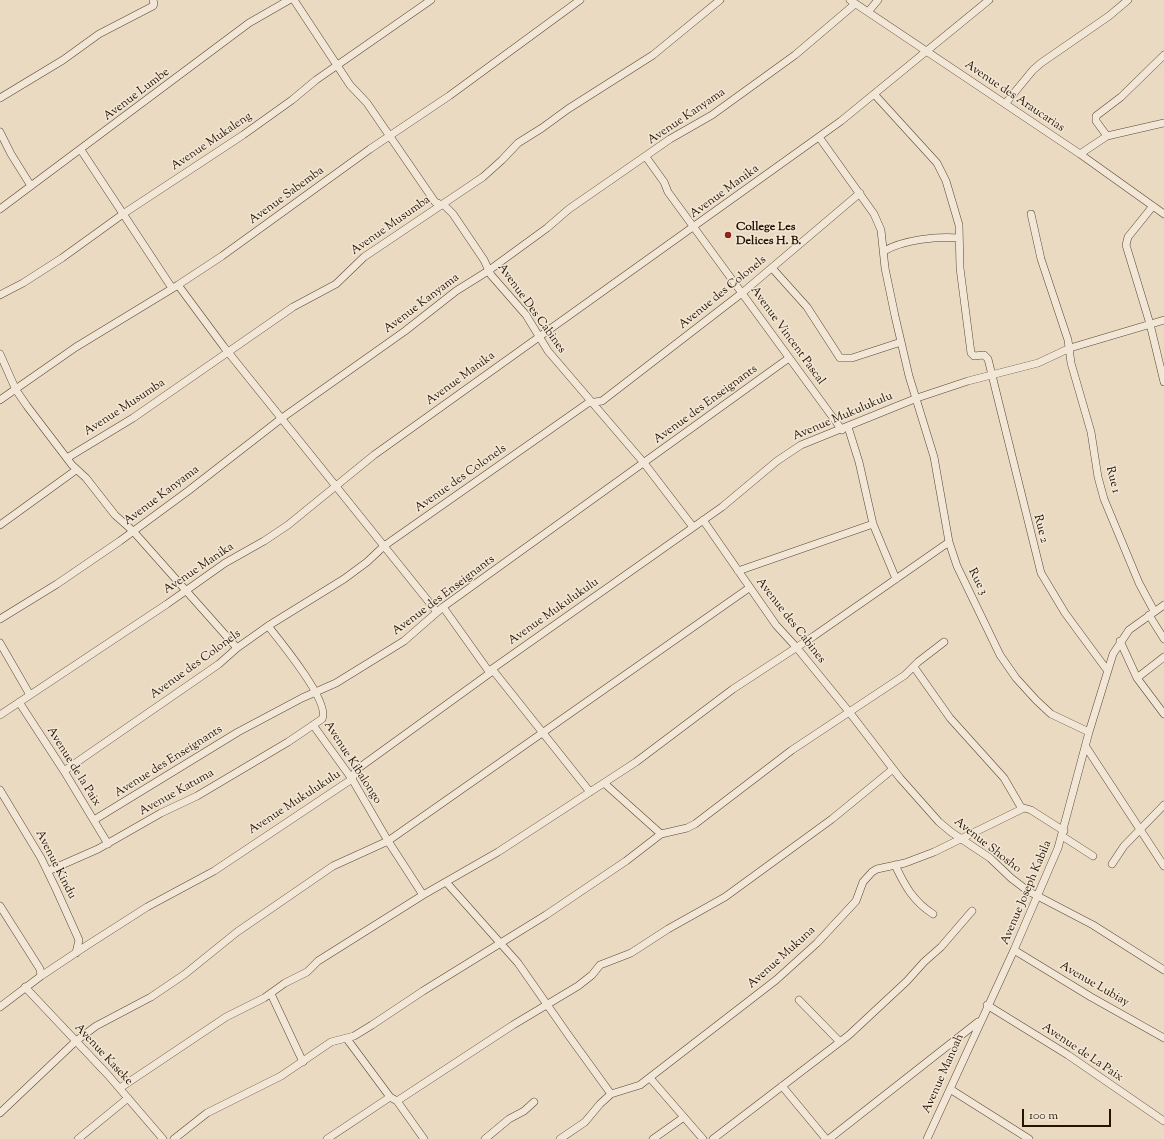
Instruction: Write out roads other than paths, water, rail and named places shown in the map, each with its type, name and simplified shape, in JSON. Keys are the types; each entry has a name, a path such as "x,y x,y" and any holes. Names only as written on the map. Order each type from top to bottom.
{"street":[{"path":"0,98 62,60 100,34 153,6 153,0"},
{"name":"Avenue Lumbe","path":"0,209 250,23 289,0"},
{"name":"Avenue Des Cabines","path":"294,0 350,85 367,103 435,202 448,208 484,260 488,271 526,316 548,351 644,464 693,527"},
{"name":"Avenue Mukaleng","path":"0,295 23,283 62,258 124,214 243,135 337,65 431,0"},
{"name":"Avenue Sabemba","path":"0,400 76,347 175,287 292,207 389,136 449,96 580,0"},
{"name":"Avenue Musumba","path":"67,458 133,418 293,308 336,284 364,257 483,177 518,143 542,128 568,108 653,55 720,0"},
{"path":"868,12 878,0"},
{"name":"Avenue Manika","path":"0,714 186,591 225,563 264,541 288,525 374,455 694,228 875,95 926,50 988,0"},
{"path":"1005,104 1033,70 1041,63 1109,16 1128,0"},
{"name":"Avenue des Araucarias","path":"852,2 1080,154 1164,214"},
{"name":"Avenue Kanyama","path":"0,619 57,584 133,531 188,491 282,418 405,331 456,291 488,271 547,228 564,213 670,139 712,115 782,64 852,2"},
{"path":"1107,136 1096,121 1096,116 1117,101 1164,55"},
{"path":"875,95 941,168 958,220 958,238 946,236 907,242 884,251"},
{"path":"1080,154 1107,136 1164,123"},
{"path":"0,132 11,154 31,186"},
{"name":"Rue 3","path":"819,137 878,220 881,230 885,268 901,342 935,461 949,542 961,574 1000,655 1013,673 1036,700 1051,714 1089,732"},
{"path":"81,150 175,287 229,352 384,546 440,609 590,792"},
{"name":"Avenue Vincent Pascal","path":"646,157 694,228 789,358 845,429 859,462 873,524 896,579"},
{"name":"Avenue des Colonels","path":"64,771 219,664 237,648 268,626 344,579 367,562 384,546 588,403 602,401 742,293 860,193"},
{"path":"1153,206 1127,241 1136,281 1150,324 1164,382"},
{"name":"Rue 1","path":"1032,214 1041,259 1070,348 1071,363 1092,437 1098,477 1104,499 1164,639"},
{"name":"Rue 2","path":"958,238 971,353 974,356 986,356 1041,573 1065,613 1107,670"},
{"path":"772,268 807,307 840,358 852,358 901,342"},
{"name":"Avenue Mukulukulu","path":"0,1007 41,976 147,907 214,871 352,779 356,770 491,671 722,507 788,454 809,441 845,429 917,398 991,375 1038,363 1070,348 1164,320"},
{"path":"0,354 16,390 76,470 86,478 115,515 133,531 237,648"},
{"name":"Avenue des Enseignants","path":"94,820 238,732 295,701 336,684 404,641 440,609 644,464 789,358"},
{"path":"0,525 76,470"},
{"name":"Avenue des Cabines","path":"703,520 776,625 797,648 850,713"},
{"path":"738,571 873,524"},
{"path":"120,1088 226,1017 271,994 284,983 307,972 318,961 423,895 498,852 604,783 672,736 733,689 797,648 949,542"},
{"path":"0,1113 76,1041 105,1020 151,997 185,974 237,932 333,866 388,841 749,588"},
{"name":"Avenue Joseph Kabila","path":"828,1139 981,1019 1038,896 1063,834 1089,732 1107,670 1120,641 1128,630 1164,605"},
{"name":"Avenue Kibalongo","path":"268,626 308,679 315,693 324,714 322,719 313,725 352,779 388,841 423,895"},
{"path":"1120,641 1137,678 1164,714"},
{"path":"0,642 30,695"},
{"path":"174,1139 207,1113 281,1076 331,1042 347,1038 372,1025 423,991 587,888 661,834 687,828 695,824 769,767 850,713 914,667 918,662 944,642"},
{"path":"1137,678 1164,657"},
{"path":"914,667 954,722 1004,778 1022,808 1028,808 1092,856"},
{"name":"Avenue de la Paix","path":"19,702 64,771 108,844"},
{"name":"Avenue Shosho","path":"850,713 893,769 939,822 951,832 990,858 1011,878 1038,896 1093,925 1164,970"},
{"name":"Avenue Katuma","path":"48,871 108,844 167,810 204,792 313,725"},
{"path":"1086,747 1141,828 1164,866"},
{"path":"327,1139 548,1005 583,982 592,975 600,965 631,953 738,888 832,819 893,769"},
{"path":"604,783 661,834"},
{"name":"Avenue Kindu","path":"0,790 48,871 79,940 76,953"},
{"path":"1112,864 1124,846 1164,806"},
{"name":"Avenue Mukuna","path":"560,1139 585,1122 600,1104 611,1094 640,1085 650,1078 757,996 796,963 856,901 866,877 877,869 895,865 934,852 1022,808"},
{"path":"895,865 903,882 913,897 920,905 933,914"},
{"path":"446,882 501,942 611,1094"},
{"path":"0,906 40,969 41,976"},
{"path":"713,1139 840,1042 907,981 924,962 941,947 972,911"},
{"name":"Avenue Lubiay","path":"1014,950 1091,997 1164,1038"},
{"name":"Avenue Kaseke","path":"25,987 120,1088 163,1139"},
{"path":"271,994 303,1062"},
{"path":"799,1000 840,1042"},
{"name":"Avenue de La Paix","path":"987,1005 1068,1055 1164,1121"},
{"name":"Avenue Manoah","path":"926,1139 981,1019"},
{"path":"347,1038 424,1139"},
{"path":"650,1078 702,1139"},
{"path":"782,1086 828,1139"},
{"path":"950,1089 1029,1139"},
{"path":"78,1139 128,1098"},
{"path":"485,1139 509,1119 524,1111 534,1102"},
{"path":"654,1139 684,1118"}],"place":[{"name":"College Les Delices H. B.","path":"728,235"}]}
